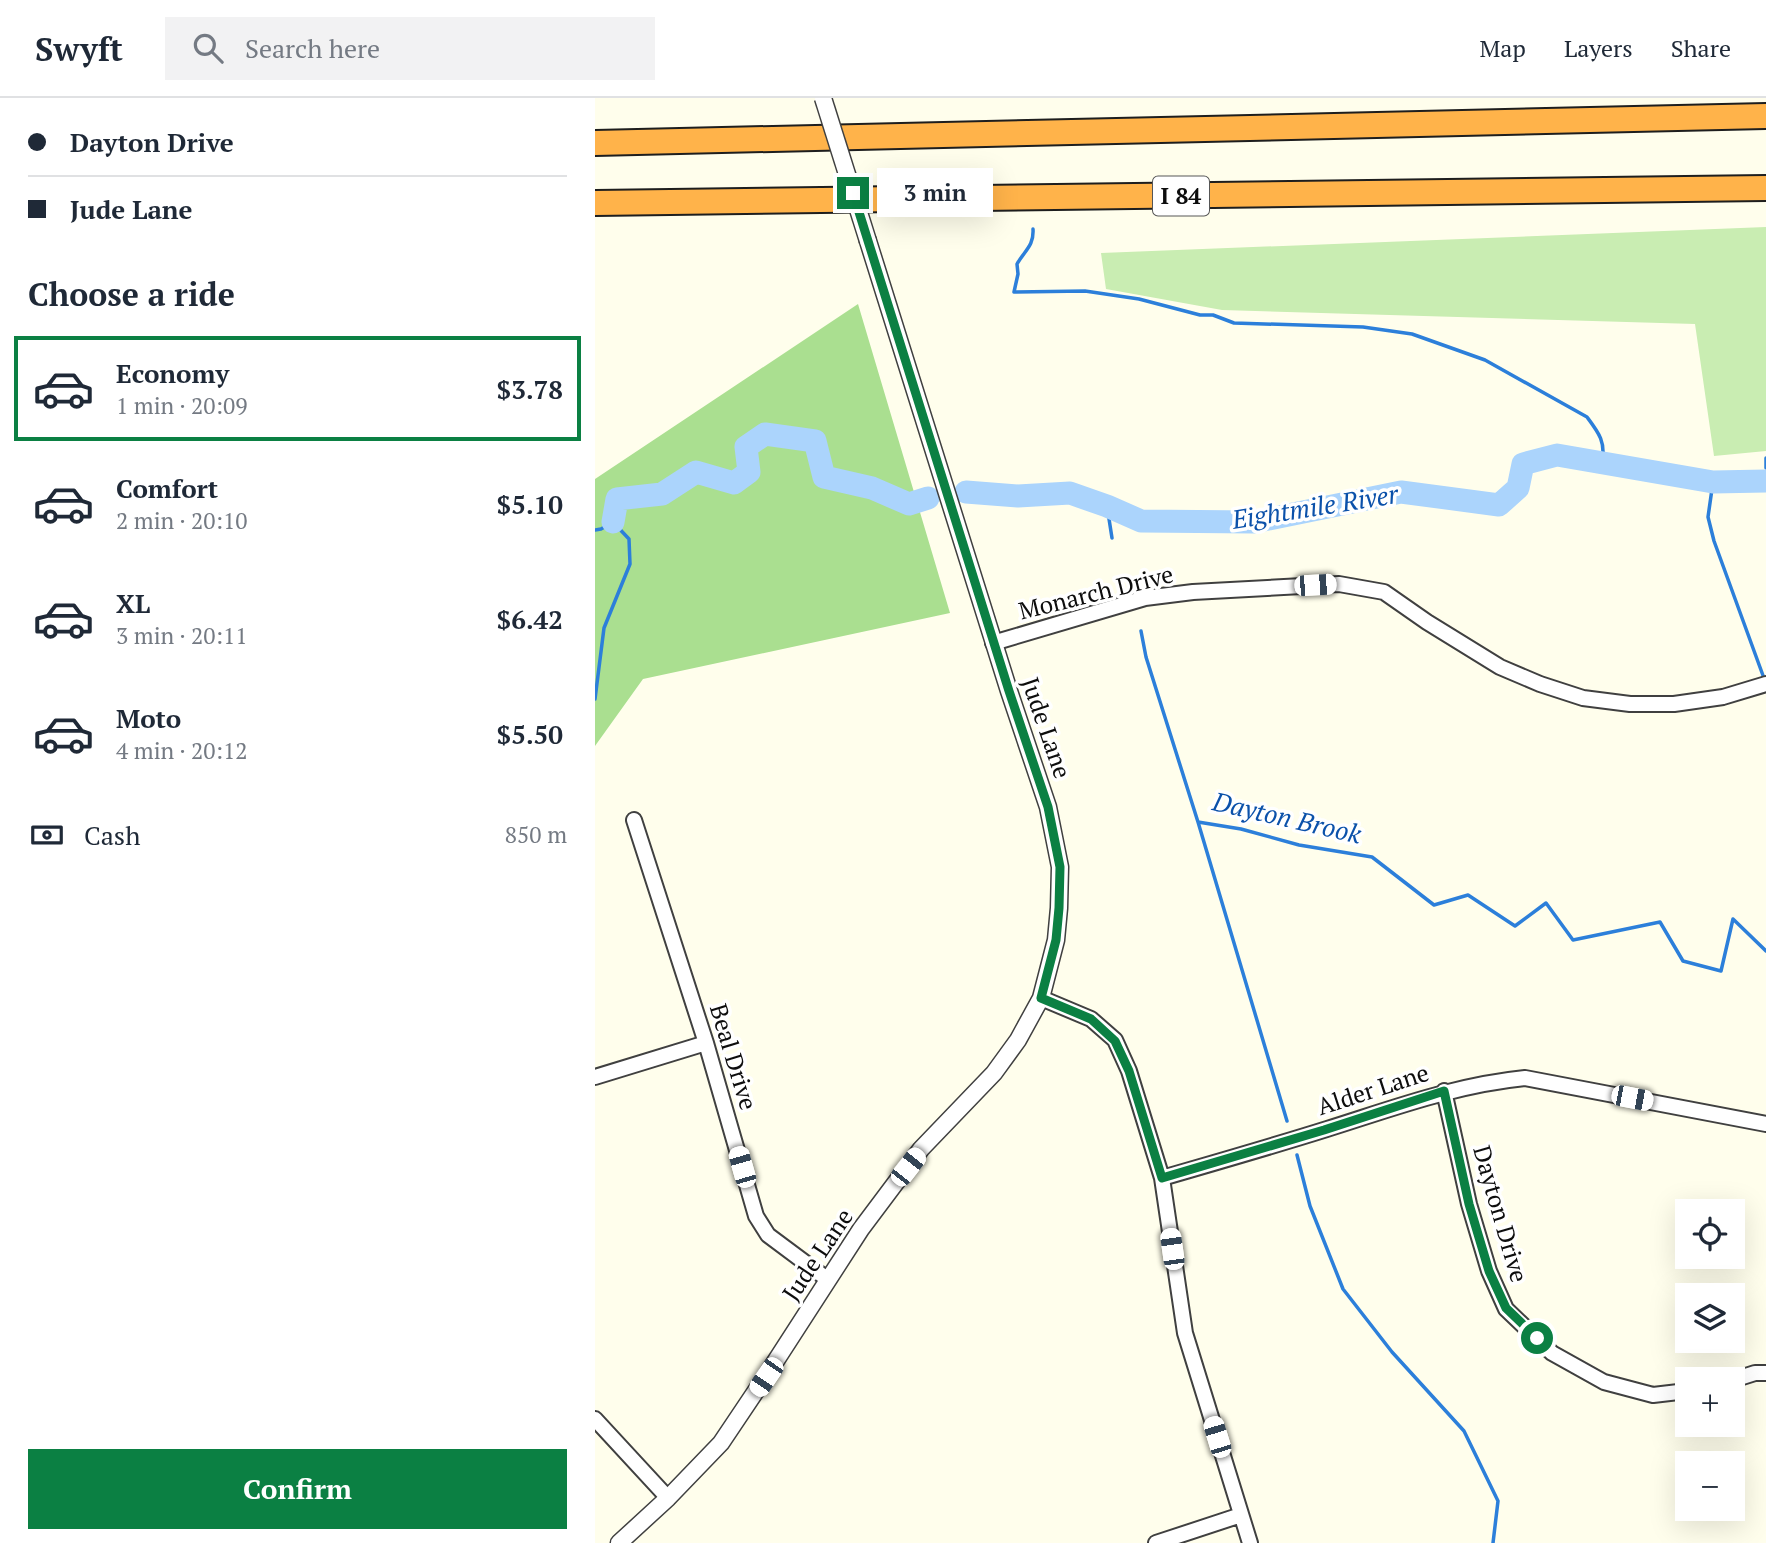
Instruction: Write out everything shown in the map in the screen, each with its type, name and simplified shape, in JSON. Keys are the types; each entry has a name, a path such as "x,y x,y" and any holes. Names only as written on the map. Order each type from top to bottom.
{"highway":[{"path":"595,141 658,142 1766,116"},
{"name":"I 84","path":"595,203 1766,188"}],"street":[{"name":"Jude Lane","path":"619,1543 668,1499 721,1443 861,1229 921,1150 994,1073 1018,1040 1041,998 1056,940 1060,867 1048,807 993,643 823,98"},
{"name":"Monarch Drive","path":"993,643 1145,598 1193,592 1339,584 1384,592 1500,667 1583,698 1630,704 1674,704 1723,697 1762,685"},
{"name":"Beal Drive","path":"634,820 706,1043 756,1216 768,1235 827,1279"},
{"path":"1041,998 1091,1019 1115,1041 1129,1071 1162,1178 1185,1333 1250,1543"},
{"path":"595,1077 706,1043"},
{"name":"Alder Lane","path":"1162,1178 1444,1091 1493,1081 1525,1078 1766,1124"},
{"name":"Dayton Drive","path":"1444,1091 1469,1204 1489,1271 1506,1308 1552,1353 1604,1382 1653,1395 1675,1392"},
{"path":"1745,1376 1766,1373"},
{"path":"595,1419 668,1499"},
{"path":"1156,1543 1241,1515"}],"green space":[{"path":"1766,227 1766,451 1714,456 1695,324 1222,310 1106,289 1101,253"},
{"path":"858,304 950,613 643,679 595,746 595,479"}],"waterway":[{"path":"1033,229 1030,244 1017,264 1014,292 1085,291 1139,299 1200,315 1213,315 1234,323 1363,327 1412,334 1485,360 1587,417 1601,438 1602,463"},
{"name":"Eightmile River","path":"613,522 617,499 662,494 696,472 734,483 749,472 746,447 765,434 815,441 824,477 872,488 909,504 928,498"},
{"name":"Eightmile River","path":"966,492 1018,496 1070,493 1141,521 1254,522 1401,492 1499,505 1518,488 1523,464 1557,455 1713,482 1766,481"},
{"path":"1766,458 1766,468"},
{"name":"Dayton Brook","path":"1713,482 1708,517 1714,541 1765,681"},
{"name":"Dayton Brook","path":"1107,506 1112,538"},
{"name":"Eightmile River","path":"595,530 613,522 629,539 630,564 604,628 595,699"},
{"name":"Dayton Brook","path":"1141,631 1146,657 1198,822 1241,829 1299,845 1372,857 1434,905 1468,895 1515,926 1546,903 1573,940 1660,922 1683,961 1721,971 1733,919 1766,951"},
{"path":"1198,822 1287,1121"},
{"path":"1297,1155 1310,1206 1343,1289 1392,1352 1464,1431 1498,1501 1493,1543"}],"route":[{"path":"853,193 1048,807 1060,867 1059,908 1056,940 1041,998 1091,1019 1115,1041 1129,1071 1162,1178 1444,1091 1469,1204 1489,1271 1506,1308 1537,1338"}]}
